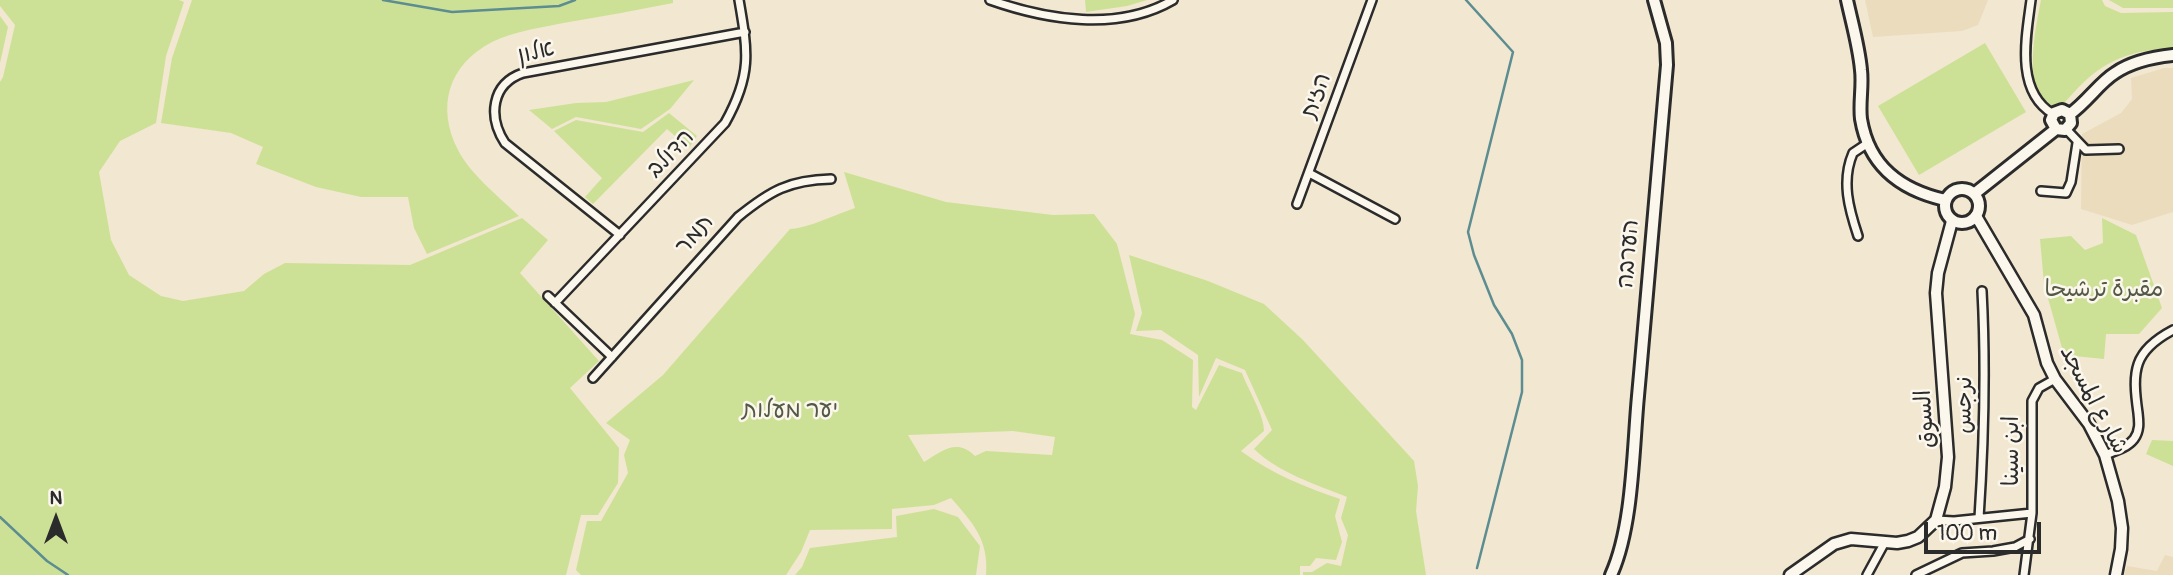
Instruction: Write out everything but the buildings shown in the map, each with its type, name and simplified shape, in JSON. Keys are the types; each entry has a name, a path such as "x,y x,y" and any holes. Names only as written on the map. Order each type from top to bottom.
{"main road":[{"name":"הערבה","path":"1611,575 1626,513 1667,65 1666,43 1654,0"},
{"path":"1847,0 1861,69 1861,118 1868,143 1886,173 1925,196 1945,200"},
{"path":"2070,114 2085,103 2113,74 2135,63 2173,55"},
{"path":"2061,129 2051,120 2053,114 2062,110 2070,114"},
{"path":"1974,194 2071,123 2070,114"},
{"path":"1958,189 1974,194 1979,205 1976,216 1962,223 1952,221 1945,209 1948,195 1958,189"}],"street":[{"name":"הדולב","path":"555,303 725,123 742,90 747,54 739,0"},
{"path":"990,0 1022,11 1088,19 1140,14 1173,0"},
{"name":"הזית","path":"1297,204 1372,0"},
{"path":"2031,0 2027,72 2030,88 2038,102 2053,114"},
{"name":"אלון","path":"620,235 505,143 494,114 498,92 514,76 523,73 745,32"},
{"path":"2061,129 2085,150 2119,149"},
{"path":"1858,236 1847,205 1847,177 1853,153 1868,143"},
{"path":"2041,191 2066,193 2071,182 2077,143"},
{"path":"1309,173 1395,219"},
{"name":"תמר","path":"593,378 737,218 761,198 793,183 831,179"},
{"name":"شارع المسجد","path":"1976,216 2034,315 2047,363 2055,379 2089,424 2105,455 2118,501 2122,528 2116,575"},
{"name":"السوق","path":"1936,520 1945,487 1948,457 1936,293 1938,273 1952,221"},
{"name":"نرجس","path":"1979,518 1984,452 1982,291"},
{"path":"548,296 612,357"},
{"path":"2105,455 2122,449 2133,441 2139,421 2134,372 2148,347 2173,330"},
{"name":"ابن سينا","path":"2024,575 2032,513 2032,401 2039,388 2055,379"},
{"path":"1790,575 1834,544 1852,539 1908,541 1918,537 1936,520 2032,513"},
{"path":"1916,575 1962,553 2015,547 2030,539"},
{"path":"1867,575 1885,542"}],"shaded area":[{"path":"1865,0 1988,0 1978,25 1962,31 1873,37"},
{"path":"2173,68 2173,212 2132,225 2081,209 2082,134 2121,113 2132,99 2131,78"},
{"path":"2165,555 2173,557 2173,575 2124,575 2127,566 2157,571"}],"green space":[{"path":"0,0 184,2 166,56 156,123 120,141 99,172 111,240 129,275 161,296 183,301 244,291 264,274 285,263 410,265 522,218 548,240 520,273 599,361 570,388 619,448 618,483 598,515 581,515 566,575 0,575 0,82 15,25 0,6"},
{"path":"192,0 673,0 673,3 519,32 492,42 477,51 465,63 456,75 447,103 451,134 470,168 519,216 427,254 414,228 408,197 361,197 316,187 256,164 263,147 231,133 161,123 172,58"},
{"path":"1085,0 1147,0 1086,12"},
{"path":"2041,0 2102,0 2105,6 2121,13 2173,12 2173,48 2136,53 2114,61 2093,74 2051,112 2036,90 2034,75 2034,43"},
{"path":"2109,0 2173,0 2173,8 2123,8"},
{"path":"0,16 8,27 0,63"},
{"path":"1985,43 2026,112 1919,175 1878,106"},
{"path":"694,80 670,109 641,129 576,117 552,129 529,110 576,103 606,102"},
{"path":"669,113 697,136 689,148 667,129 593,204 585,197 602,178 554,131 576,120 643,132"},
{"name":"יער מעלות","path":"844,172 946,202 1053,215 1094,214 1117,244 1135,314 1130,334 1162,340 1193,360 1192,407 1196,410 1219,365 1242,373 1259,410 1264,431 1241,451 1289,479 1340,499 1335,516 1342,542 1336,560 1316,558 1310,566 1300,566 1300,575 986,575 985,552 978,533 951,498 934,505 892,509 892,529 810,530 801,552 786,575 581,575 576,570 587,521 601,521 628,473 624,455 630,440 606,423 663,375 790,229 813,224 855,208","holes":["1013,431 1055,437 1052,455 986,451 975,456 956,447 924,462 908,435"]},
{"name":"مقبرة ترشيحا","path":"2102,218 2136,235 2162,308 2139,334 2106,334 2104,359 2064,355 2044,284 2040,239 2071,236 2085,250 2103,243"},
{"path":"1129,255 1208,281 1264,304 1303,340 1414,461 1418,486 1416,511 1426,575 1303,575 1303,572 1312,572 1327,563 1341,566 1348,535 1341,518 1347,497 1286,471 1254,449 1272,430 1245,370 1216,358 1199,397 1198,355 1161,330 1136,331 1142,313"},
{"path":"2152,440 2173,441 2173,466 2146,454"},
{"path":"934,509 958,517 980,546 976,575 795,575 802,567 810,548 897,537 896,516"}],"waterway":[{"path":"383,0 452,12 559,6 575,0"},
{"path":"1466,0 1513,52 1468,232 1494,305 1512,334 1522,360 1522,392 1477,568"},
{"path":"0,517 47,561 68,575"}]}
